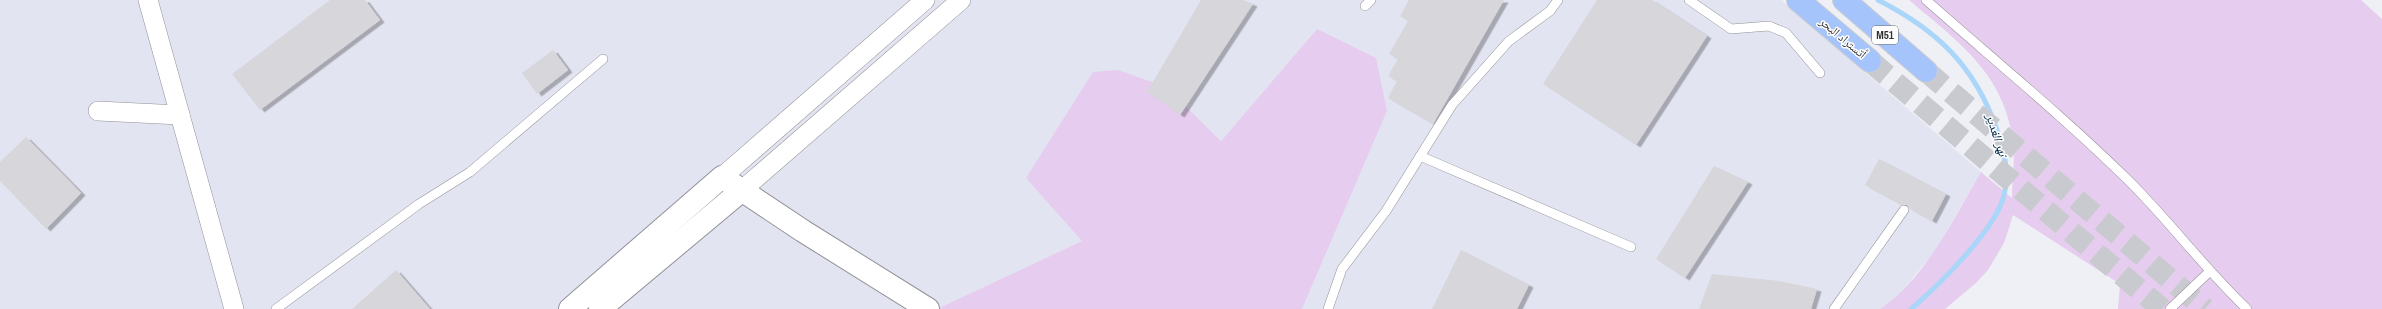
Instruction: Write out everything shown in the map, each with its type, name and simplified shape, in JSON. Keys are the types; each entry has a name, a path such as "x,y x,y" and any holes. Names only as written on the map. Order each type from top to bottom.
{"highway":[{"name":"أتستراد البحر","path":"1798,0 1870,61"},
{"name":"M51","path":"1844,0 1926,71"}],"street":[{"path":"148,0 234,309"},
{"path":"570,309 925,0"},
{"path":"600,309 741,191 961,0"},
{"path":"98,111 180,115"},
{"path":"722,177 741,191 928,309"}],"lane":[{"path":"1328,309 1342,269 1386,211 1452,105 1510,41 1550,11 1558,0"},
{"path":"1689,0 1731,30 1769,26 1786,33 1820,73"},
{"path":"1926,0 2114,166 2163,217 2209,272 2247,309"},
{"path":"276,309 419,204 470,172 603,59"},
{"path":"1420,156 1631,247"},
{"path":"1834,309 1904,210"},
{"path":"2170,309 2209,272"}],"shaded area":[{"path":"0,0 1781,0 1981,172 1935,251 1895,299 1880,309 1302,309 1387,111 1317,29 1221,141 1166,87 1082,241 937,309 0,309"},
{"path":"1909,0 2361,0 2382,19 2382,309 2118,309 2120,284 2013,215 2004,243 1988,270 1976,283 1945,309 1880,309 1896,296 1925,265 1949,228 1981,172 2012,198 2014,152 2010,126 2003,103 1979,64 1947,32"},
{"path":"1317,29 1376,58 1387,111 1302,309 937,309 1082,241 1026,178 1093,72 1118,70 1166,87 1221,141"}],"building":[{"path":"330,0 365,0 380,20 260,110 232,74"},
{"path":"1201,0 1243,0 1253,4 1180,115 1147,92"},
{"path":"1409,0 1504,0 1433,124 1388,98 1397,81 1388,76 1398,59 1389,54 1408,21 1400,16"},
{"path":"1597,0 1652,0 1707,36 1636,145 1543,84"},
{"path":"553,50 568,70 537,94 522,73"},
{"path":"26,137 81,193 46,229 0,181 0,162"},
{"path":"1879,159 1946,194 1932,221 1910,209 1907,205 1902,205 1865,185"},
{"path":"1714,166 1748,182 1685,278 1656,259"},
{"path":"1461,250 1529,285 1517,309 1432,309"},
{"path":"396,270 430,309 352,309"},
{"path":"1712,274 1779,281 1817,289 1811,309 1699,309"}],"waterway":[{"name":"نهر الغدير","path":"1878,0 1918,24 1936,37 1965,69 1988,107 2002,146 2006,170 2006,187 2004,195 1990,224 1965,256 1936,287 1911,309"}],"tunnel":[{"path":"1870,61 2162,309"},
{"path":"1926,71 2205,309"}]}
